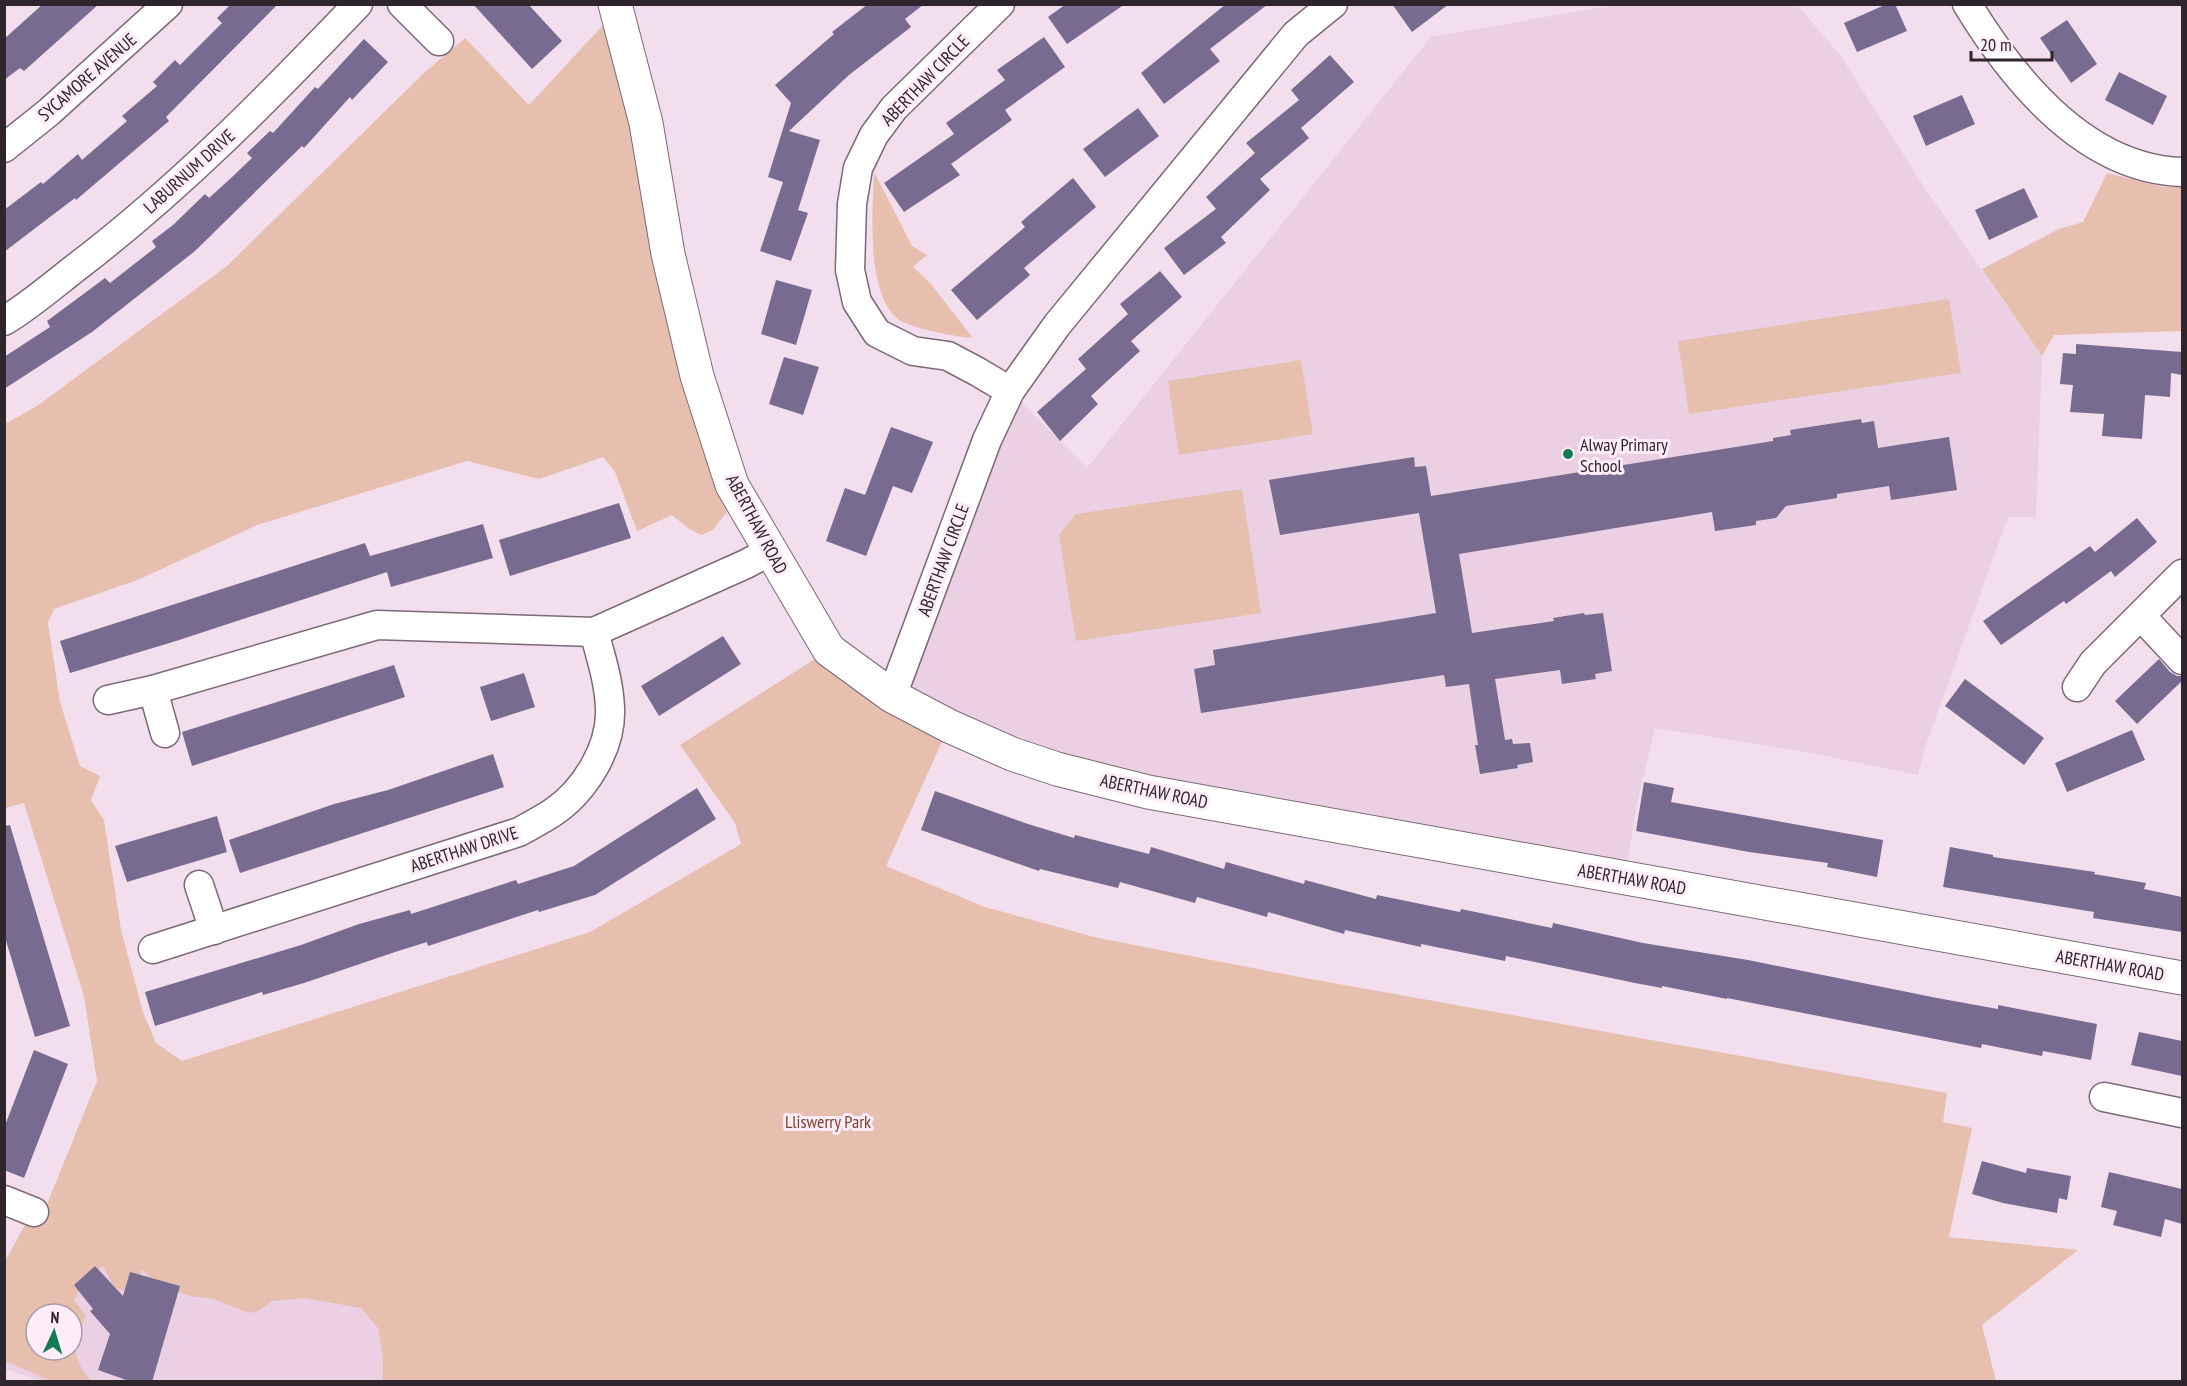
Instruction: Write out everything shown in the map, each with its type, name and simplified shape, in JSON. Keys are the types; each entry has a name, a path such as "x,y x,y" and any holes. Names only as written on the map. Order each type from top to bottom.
{"street":[{"name":"SYCAMORE AVENUE","path":"4,148 49,112 168,4"},
{"name":"LABURNUM DRIVE","path":"4,321 102,248 175,186 259,108 358,4"},
{"path":"402,4 439,41"},
{"name":"ABERTHAW ROAD","path":"615,4 646,123 668,254 697,376 732,485 829,650 892,696 949,726 1012,754 1057,769 1148,792 2182,978"},
{"name":"ABERTHAW CIRCLE","path":"999,4 894,108 874,135 858,168 852,204 850,270 856,302 877,333 913,351 948,356 1010,392"},
{"name":"ABERTHAW CIRCLE","path":"892,696 987,440 1010,392 1057,325 1296,34 1333,4"},
{"path":"1967,4 1988,39 2013,71 2059,119 2080,136 2107,151 2139,164 2167,172 2182,172"},
{"path":"108,700 153,690 377,625 594,632 770,551"},
{"path":"2077,687 2093,663 2182,574"},
{"path":"2141,616 2182,660"},
{"name":"ABERTHAW DRIVE","path":"153,949 519,832 553,813 579,788 599,758 608,734 610,709 606,679 594,632"},
{"path":"153,690 165,734"},
{"path":"199,885 214,930"},
{"path":"2104,1097 2182,1113"},
{"path":"4,1200 34,1212"}],"shaded area":[{"name":"Alway Primary School","path":"1615,5 1797,5 1840,55 1926,190 2042,356 2036,517 2008,517 1927,742 1918,775 1801,751 1655,728 1637,804 1625,878 1148,792 892,696 1010,391 1087,468 1431,37"},
{"path":"37,1229 381,1259 446,1313 453,1381 46,1382 5,1369 5,1354"}],"green space":[{"name":"Lliswerry Park","path":"617,10 738,497 713,530 702,535 689,529 672,515 637,531 615,472 603,457 539,479 467,461 257,525 140,579 54,609 48,623 60,702 80,766 100,776 91,800 104,820 121,930 143,1012 156,1043 182,1061 590,932 741,844 735,823 680,745 829,650 949,726 886,866 985,907 1098,938 1294,976 1947,1093 1943,1122 1972,1128 1949,1237 2078,1250 1982,1325 1996,1381 383,1381 383,1358 378,1328 361,1308 304,1298 272,1301 258,1311 248,1313 214,1299 191,1296 161,1287 141,1269 140,1282 131,1293 114,1287 103,1266 82,1286 74,1300 76,1302 24,1302 24,1362 79,1362 91,1381 51,1381 5,1361 5,1261 26,1223 41,1219 97,1081 84,996 24,803 5,808 5,424 37,406 227,266 424,73 465,38 529,105"},
{"path":"874,172 912,246 927,255 913,267 931,284 973,338 912,326 898,319 887,306 880,290 873,250"},
{"path":"2107,173 2163,187 2182,187 2182,331 2054,335 2042,356 1982,269 2059,229 2083,222"},
{"path":"1949,299 1961,373 1689,414 1678,341"},
{"path":"1301,360 1313,434 1179,455 1168,381"},
{"path":"1242,489 1261,613 1076,641 1059,535 1076,514"}],"building":[{"path":"43,4 99,4 24,71 20,68 4,80 4,39"},
{"path":"231,4 278,4 166,117 169,121 76,200 75,198 4,252 4,210 41,182 43,184 78,154 82,160 127,121 122,116 157,86 153,82 175,60 180,65 222,23 217,18"},
{"path":"473,4 528,4 562,41 532,69"},
{"path":"868,4 924,4 905,19 911,27 849,75 789,131 820,140 798,210 808,213 791,261 760,251 783,182 768,177 791,103 775,85 834,34 832,32"},
{"path":"1066,4 1125,4 1067,44 1048,17"},
{"path":"1226,4 1268,4 1210,49 1220,61 1164,104 1141,73"},
{"path":"1392,4 1449,4 1412,32"},
{"path":"1887,4 1895,4 1907,31 1857,52 1844,23"},
{"path":"2067,20 2097,64 2071,83 2040,38"},
{"path":"1044,37 1065,67 1005,110 1012,120 951,164 960,175 904,212 884,183 954,134 946,123 1005,80 997,70"},
{"path":"364,39 388,62 352,100 350,97 304,148 302,146 195,251 92,332 4,389 4,357 50,327 47,321 105,278 110,283 156,247 152,241 173,225 205,194 209,198 252,158 247,153 270,131 273,133 315,87 318,89"},
{"path":"1330,55 1354,82 1301,128 1309,138 1260,179 1270,190 1221,237 1226,243 1184,275 1164,248 1216,209 1206,197 1255,153 1246,143 1299,100 1291,90"},
{"path":"2119,72 2167,96 2153,125 2105,100"},
{"path":"1962,95 1975,124 1926,146 1913,116"},
{"path":"1138,108 1159,136 1105,177 1083,149"},
{"path":"1073,178 1096,207 1024,268 1030,275 977,320 951,290 1025,227 1021,222"},
{"path":"2024,188 2038,217 1989,240 1975,210"},
{"path":"1160,271 1182,297 1131,341 1140,351 1091,396 1098,404 1060,441 1037,412 1086,369 1078,359 1128,314 1120,304"},
{"path":"776,280 812,290 796,345 761,334"},
{"path":"2076,344 2182,352 2182,375 2171,373 2170,397 2145,395 2142,439 2102,436 2104,414 2070,412 2073,385 2060,384 2063,353 2076,354"},
{"path":"784,357 819,367 803,415 769,404"},
{"path":"1861,419 1862,423 1874,421 1878,448 1949,437 1957,490 1891,500 1889,486 1837,494 1837,498 1786,506 1776,518 1756,521 1756,525 1715,531 1712,512 1459,554 1472,633 1554,621 1553,618 1584,613 1585,615 1603,613 1612,671 1595,674 1596,679 1562,684 1560,670 1495,679 1505,740 1512,739 1513,744 1530,743 1533,762 1517,765 1518,768 1480,774 1469,684 1446,687 1444,675 1201,713 1194,669 1215,665 1213,650 1436,613 1419,513 1280,535 1269,480 1414,457 1415,467 1426,466 1431,496 1773,441 1773,438 1791,435 1790,430"},
{"path":"891,427 933,442 912,493 893,486 866,556 826,541 845,488 865,495"},
{"path":"619,503 631,538 510,576 499,540"},
{"path":"2137,518 2157,542 2115,577 2111,571 2066,604 2064,601 2001,645 1983,621 2090,546 2095,552"},
{"path":"483,524 493,558 391,587 387,572 70,673 60,641 365,543 370,556"},
{"path":"723,636 741,664 659,716 641,686"},
{"path":"2159,659 2170,672 2182,676 2182,681 2137,724 2115,701"},
{"path":"394,665 405,697 192,766 182,732"},
{"path":"524,673 535,707 491,721 480,687"},
{"path":"1965,679 2044,738 2024,765 1945,706"},
{"path":"2132,730 2145,760 2067,792 2055,763"},
{"path":"493,754 504,787 240,873 229,840"},
{"path":"1644,782 1674,788 1671,802 1883,840 1877,877 1827,867 1828,863 1749,852 1636,831"},
{"path":"697,788 716,819 595,895 539,912 538,910 428,946 427,942 304,983 263,995 262,992 155,1026 145,992 301,945 359,924 410,910 411,914 516,880 518,884 574,866"},
{"path":"935,791 1074,838 1075,835 1149,854 1151,847 1224,869 1226,862 1304,884 1305,880 1376,899 1377,895 1460,912 1461,909 1552,928 1553,923 1643,943 1748,960 1937,998 1998,1009 1998,1005 2097,1024 2091,1060 2043,1051 2042,1056 1982,1044 1981,1048 1727,998 1635,983 1506,956 1505,961 1421,944 1421,947 1345,930 1344,934 1268,912 1267,917 1197,897 1195,903 1120,882 1118,888 1040,869 1039,871 921,830"},
{"path":"217,816 227,852 127,882 115,846"},
{"path":"10,825 70,1026 35,1037 4,934 4,826"},
{"path":"1950,847 1993,855 1993,857 2095,872 2094,874 2146,883 2144,889 2182,897 2182,932 2093,918 2094,912 1943,887"},
{"path":"2139,1032 2182,1041 2182,1076 2131,1065"},
{"path":"34,1050 68,1064 24,1178 4,1170 4,1128"},
{"path":"1982,1161 2026,1173 2027,1168 2071,1176 2067,1200 2059,1198 2057,1213 2003,1203 1972,1194"},
{"path":"2109,1172 2182,1189 2182,1224 2165,1219 2161,1237 2113,1225 2117,1211 2101,1207"},
{"path":"95,1266 123,1296 130,1272 180,1286 152,1382 132,1382 98,1370 110,1334 90,1311 93,1309 74,1285"}],"place":[{"name":"Alway Primary School","path":"1568,454"}]}
